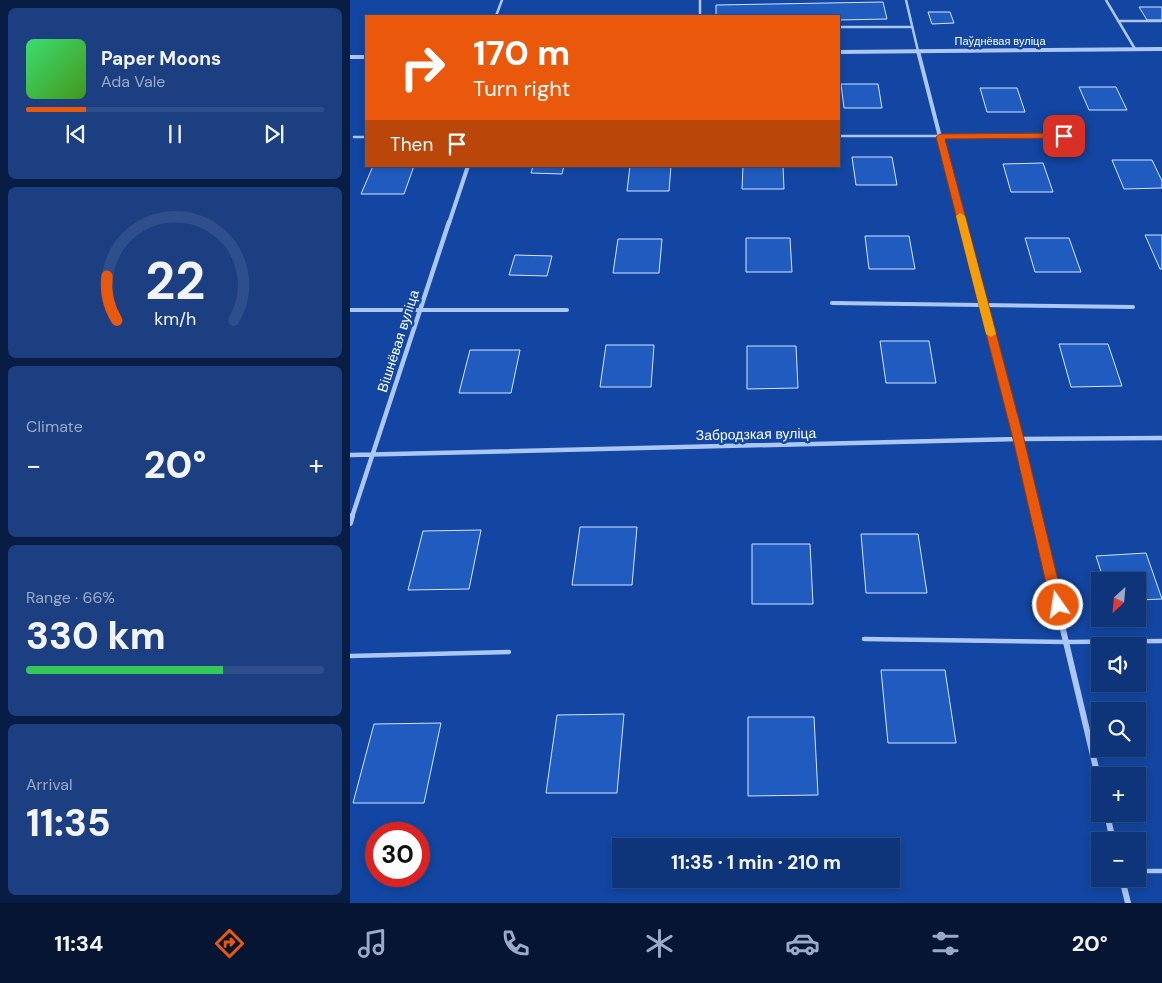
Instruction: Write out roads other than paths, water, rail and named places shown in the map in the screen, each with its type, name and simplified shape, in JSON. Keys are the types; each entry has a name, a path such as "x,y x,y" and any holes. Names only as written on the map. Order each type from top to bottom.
{"street":[{"name":"Паўднёвая вуліца","path":"840,52 1162,49"},
{"path":"918,51 1018,439 1096,767"},
{"path":"350,57 365,57"},
{"name":"Вішнёвая вуліца","path":"350,523 468,167"},
{"name":"Забродзкая вуліца","path":"350,455 1018,439 1162,438"},
{"path":"1124,887 1128,903"}],"lane":[{"path":"496,15 502,0"},
{"path":"700,0 700,15"},
{"path":"906,0 918,51"},
{"path":"1106,0 1135,49"},
{"path":"1118,21 1162,21"},
{"path":"840,27 912,27"},
{"path":"840,136 1064,136"},
{"path":"354,137 365,137"},
{"path":"832,303 1133,307"},
{"path":"350,310 567,310"},
{"path":"864,639 1066,642 1162,641"},
{"path":"350,656 509,652"},
{"path":"1146,871 1162,871"}]}
